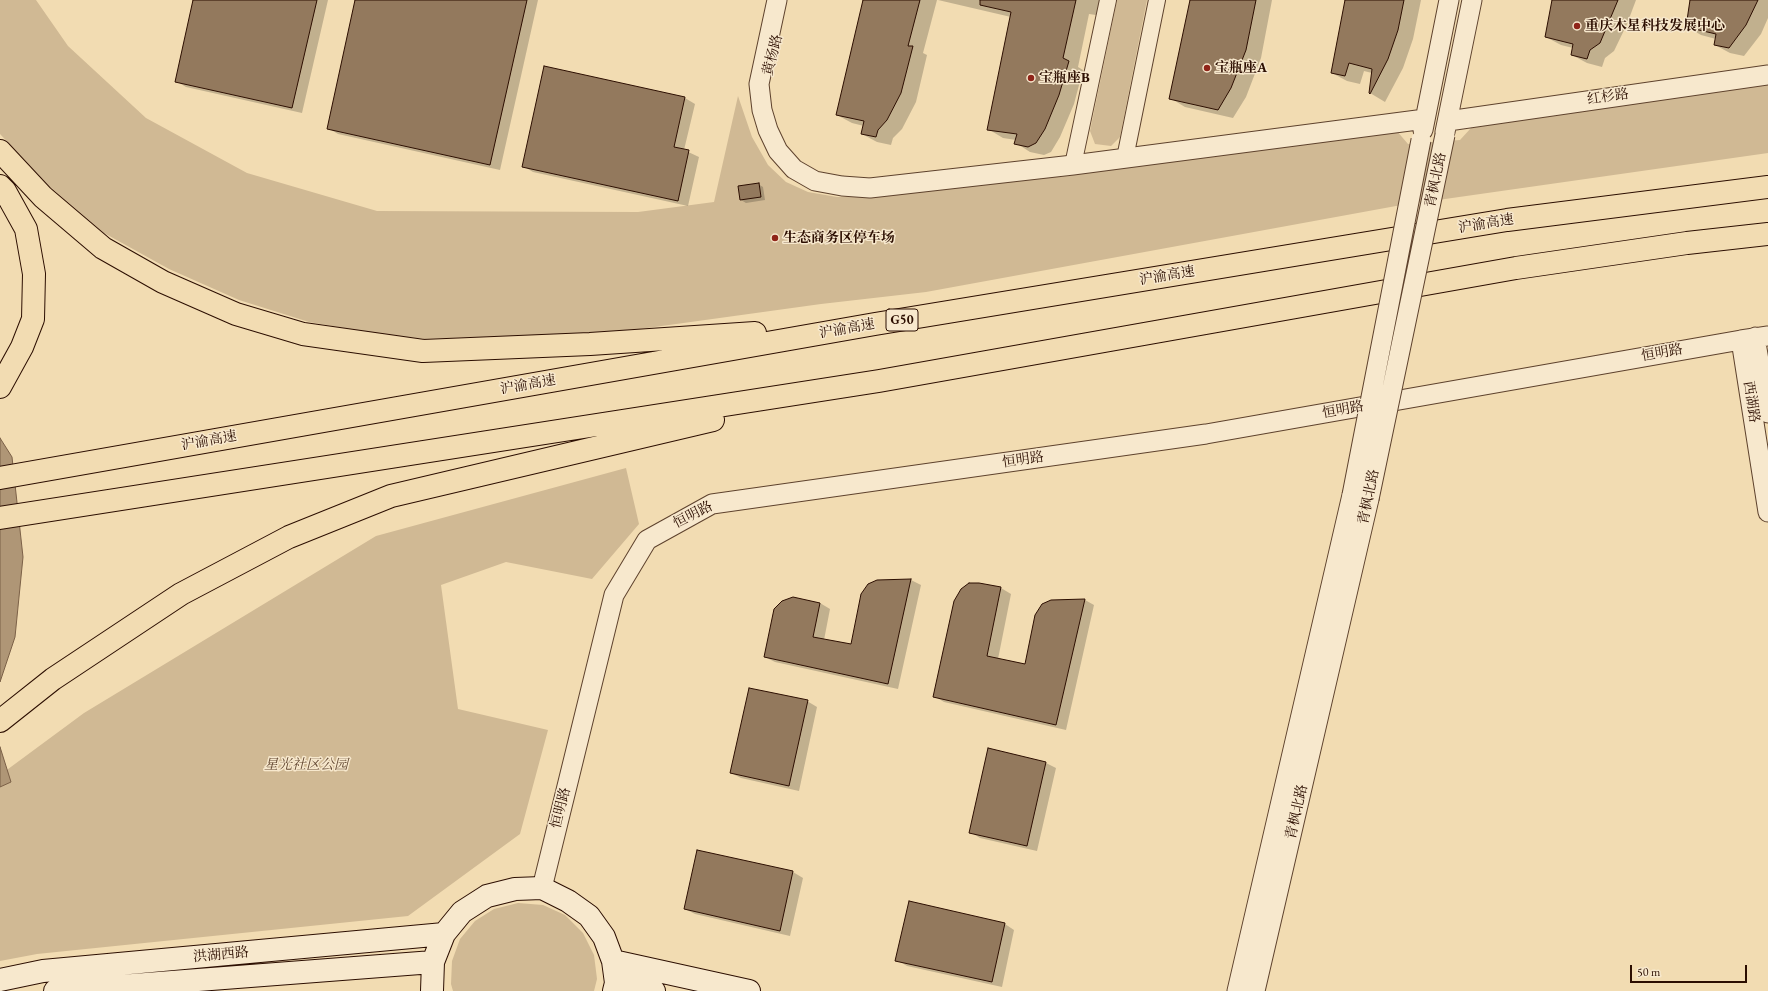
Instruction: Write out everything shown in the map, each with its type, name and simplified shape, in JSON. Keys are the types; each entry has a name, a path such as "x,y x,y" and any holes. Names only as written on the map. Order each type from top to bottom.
{"highway":[{"path":"0,151 43,197 103,248 171,285 236,314 303,334 423,351 590,344 876,324"},
{"path":"0,186 5,191 26,229 34,274 33,319 22,347 0,387"},
{"name":"沪渝高速","path":"0,478 876,324 1507,220 1768,187"},
{"path":"0,518 879,381 1516,268 1687,243 1768,234"},
{"path":"0,721 53,679 181,594 289,537 392,496 879,381"}],"main road":[{"path":"432,991 433,962 444,934 462,912 487,896 515,889 542,888 568,900 589,916 604,937 613,961 615,987 654,991"},
{"name":"洪湖西路","path":"0,980 43,971 444,934"},
{"path":"613,961 749,991"},
{"name":"洪湖西路","path":"55,991 433,962"}],"street":[{"path":"778,0 759,80 762,110 768,130 778,151 794,169 815,181 842,186 870,188 1125,158 1425,119"},
{"name":"黄杨路","path":"762,110 766,81 786,0"},
{"path":"1073,164 1108,0"},
{"path":"1125,158 1158,0"},
{"name":"青枫北路","path":"1237,991 1361,497 1421,140 1449,0"},
{"name":"青枫北路","path":"1255,991 1361,497 1446,128 1472,0"},
{"name":"红杉路","path":"1446,128 1768,75"},
{"name":"西湖路","path":"1755,338 1768,412"},
{"name":"西湖路","path":"1755,338 1768,512"},
{"name":"恒明路","path":"542,888 614,595 647,540 712,504 1206,434 1755,338"}],"green space":[{"path":"0,0 36,0 68,46 146,118 247,173 377,211 638,212 714,202 738,96 752,137 768,165 786,182 808,192 837,197 876,197 1396,130 1408,144 1460,140 1471,128 1751,84 1768,83 1768,153 1396,206 926,292 821,304 640,329 568,334 425,339 380,334 309,322 239,300 169,269 104,233 49,186 0,134"},
{"path":"1117,0 1147,0 1120,137 1111,146 1095,144 1090,131"},
{"name":"星光社区公园","path":"626,468 639,524 592,579 506,562 441,585 458,709 548,730 520,834 408,916 37,954 0,961 0,775 84,713 376,536"},
{"path":"518,903 543,905 565,915 583,933 594,955 597,979 594,991 453,991 451,984 452,961 460,939 475,921 494,909"}],"shaded area":[{"path":"0,438 12,457 23,557 15,637 0,682"},
{"path":"0,747 11,782 0,787"}],"building":[{"path":"193,0 317,0 292,108 175,82"},
{"path":"355,0 527,0 490,165 327,129"},
{"path":"863,0 920,0 908,46 913,46 901,93 887,120 878,130 876,137 861,134 864,121 836,115"},
{"name":"宝瓶座B","path":"980,0 1076,0 1063,58 1069,61 1059,95 1045,129 1036,143 1028,147 1014,144 1017,134 987,130 1011,12 980,5"},
{"name":"宝瓶座A","path":"1190,0 1256,0 1246,50 1231,88 1218,110 1169,99"},
{"path":"1345,0 1404,0 1398,30 1388,59 1370,94 1372,69 1349,63 1345,76 1331,73"},
{"name":"重庆木星科技发展中心","path":"1552,0 1618,0 1600,43 1590,50 1587,59 1571,55 1573,44 1545,37"},
{"name":"重庆木星科技发展中心","path":"1690,0 1758,0 1746,25 1729,48 1714,45 1716,34 1686,27"},
{"path":"544,66 685,97 674,147 689,150 678,201 522,167"},
{"path":"759,183 761,197 740,200 738,186"},
{"path":"911,579 888,684 764,657 774,609 782,601 793,597 820,603 813,637 851,644 861,594 868,584 877,580"},
{"path":"969,583 979,583 1001,587 987,656 1025,664 1035,615 1042,604 1051,600 1085,599 1056,725 933,697 954,601 961,589"},
{"path":"749,688 808,700 789,786 730,773"},
{"path":"988,748 1046,762 1027,846 969,833"},
{"path":"697,850 793,871 780,931 684,909"},
{"path":"909,901 1005,923 992,982 895,961"}],"place":[{"name":"重庆木星科技发展中心","path":"1577,26"},
{"name":"宝瓶座A","path":"1207,68"},
{"name":"宝瓶座B","path":"1031,78"},
{"name":"生态商务区停车场","path":"775,238"}]}
